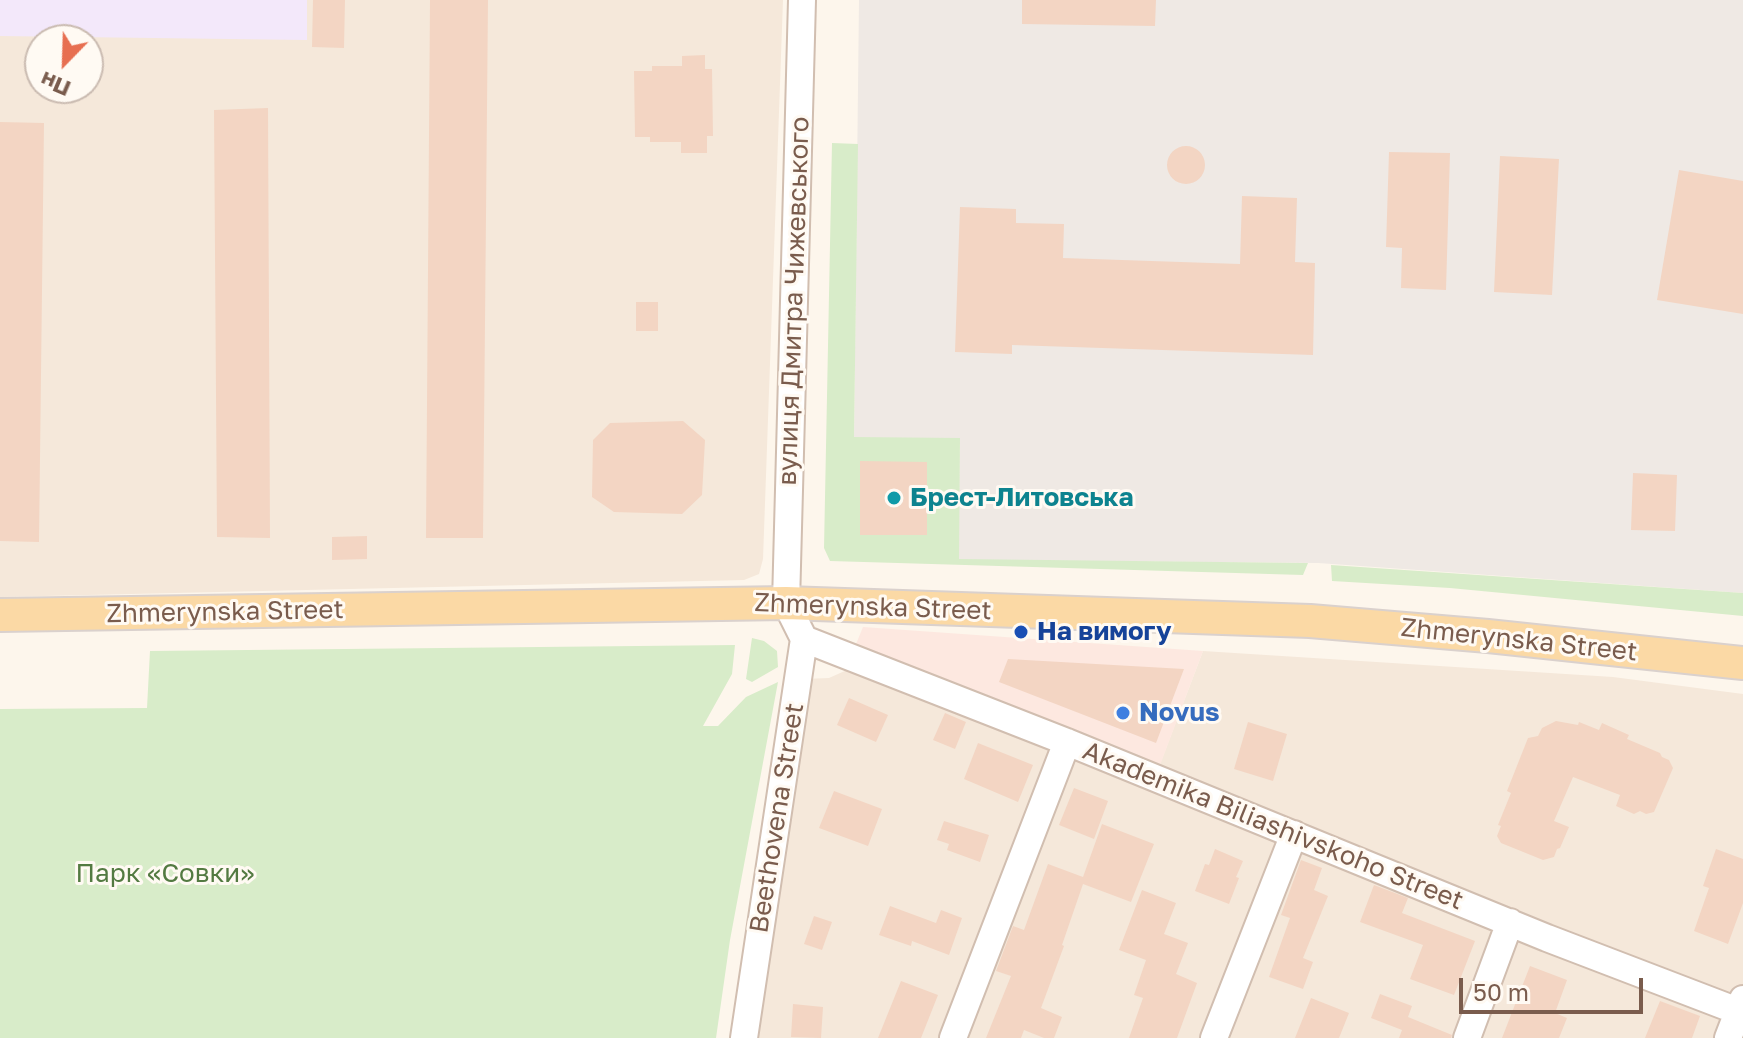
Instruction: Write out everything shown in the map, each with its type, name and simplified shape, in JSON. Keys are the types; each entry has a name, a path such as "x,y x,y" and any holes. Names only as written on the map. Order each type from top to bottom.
{"main road":[{"name":"Zhmerynska Street","path":"0,615 786,603 1310,621 1743,663"}],"street":[{"name":"вулиця Дмитра Чижевського","path":"786,603 802,0"},
{"path":"786,603 804,639"},
{"name":"Akademika Biliashivskoho Street","path":"804,639 1510,922 1741,1007"},
{"name":"Beethovena Street","path":"744,1038 804,639"},
{"path":"953,1038 1067,742"},
{"path":"1214,1038 1294,834"},
{"path":"1467,1038 1510,922"},
{"path":"1728,1038 1741,1007"}],"shaded area":[{"path":"0,0 783,0 763,559 759,574 744,580 0,597"},
{"path":"0,0 307,0 307,40 104,37 104,24 24,24 24,36 0,36"},
{"path":"859,0 1743,0 1743,593 1318,563 958,560 960,438 854,438"},
{"path":"863,627 1203,651 1159,768 854,649"},
{"path":"1203,651 1613,677 1743,694 1743,1038 756,1038 804,679 829,678 847,670 1152,785"}],"green space":[{"path":"832,143 858,144 854,437 960,438 959,559 1308,563 1303,575 830,561 824,548"},
{"path":"1331,565 1743,593 1743,616 1450,588 1332,581"},
{"path":"752,638 764,641 777,651 778,667 752,682 746,679"},
{"name":"Парк «Совки»","path":"735,645 732,674 703,726 718,726 746,697 778,682 730,940 716,1038 0,1038 0,709 147,708 150,651"}],"building":[{"path":"313,0 345,0 344,48 312,47"},
{"path":"430,0 488,0 483,538 426,538"},
{"path":"1022,0 1156,0 1155,26 1022,24"},
{"path":"705,55 705,69 712,69 713,136 707,136 707,153 681,153 681,142 650,142 650,137 635,137 634,71 652,71 652,66 682,66 682,56"},
{"path":"268,108 270,538 217,537 214,110"},
{"path":"0,122 44,123 39,542 0,541"},
{"path":"1186,146 1199,152 1205,165 1199,178 1186,184 1173,178 1167,165 1173,152"},
{"path":"1389,152 1450,153 1446,290 1401,288 1402,248 1386,247"},
{"path":"1500,156 1559,159 1552,295 1494,292"},
{"path":"1679,170 1743,181 1743,314 1657,300"},
{"path":"1242,196 1297,198 1295,262 1315,263 1313,355 1012,345 1012,354 955,352 960,207 1016,209 1016,223 1064,224 1063,258 1240,264"},
{"path":"636,302 658,302 658,331 636,331"},
{"path":"683,421 705,440 702,495 682,514 614,512 592,497 593,440 610,423"},
{"name":"Брест-Литовська","path":"860,461 927,462 927,535 860,535"},
{"path":"1633,473 1677,475 1675,531 1631,530"},
{"path":"367,536 367,559 332,560 332,537"},
{"name":"Novus","path":"1008,659 1184,669 1156,743 999,682"},
{"path":"849,698 888,715 876,742 837,725"},
{"path":"945,713 966,722 955,749 933,740"},
{"path":"1556,721 1578,725 1579,722 1599,730 1602,723 1629,735 1627,739 1660,753 1673,768 1654,812 1646,814 1640,811 1634,814 1616,806 1620,795 1573,777 1554,821 1569,827 1554,857 1543,860 1501,843 1497,836 1501,826 1498,825 1511,793 1507,791 1528,738 1538,736 1542,728"},
{"path":"1248,722 1287,734 1273,781 1234,769"},
{"path":"978,743 1033,765 1018,802 964,779"},
{"path":"1074,788 1108,801 1094,839 1059,825"},
{"path":"834,791 882,809 868,846 819,828"},
{"path":"944,821 989,835 980,862 947,850 949,844 937,840"},
{"path":"1102,824 1154,844 1131,902 1083,884 1041,1008 1062,1017 1054,1038 1044,1038 1024,1030 1021,1038 986,1038 1011,976 996,971 1013,926 1024,930 1048,864 1083,877"},
{"path":"1215,849 1243,861 1229,904 1195,891 1205,864 1209,865"},
{"path":"1716,849 1743,859 1743,903 1728,944 1694,931 1709,888 1703,886"},
{"path":"1301,860 1322,868 1314,890 1328,896 1303,958 1313,962 1303,989 1269,977 1290,918 1281,915"},
{"path":"1374,885 1408,898 1402,913 1475,941 1454,995 1410,979 1423,945 1360,922"},
{"path":"1142,890 1176,903 1164,934 1188,943 1176,974 1197,983 1177,1038 1129,1038 1143,998 1134,995 1146,960 1119,950"},
{"path":"890,906 936,923 941,910 962,918 949,955 912,941 911,946 879,935"},
{"path":"814,916 832,922 822,950 804,944"},
{"path":"1530,966 1567,980 1555,1013 1567,1018 1559,1038 1502,1038"},
{"path":"901,981 938,995 921,1038 878,1038"},
{"path":"1380,994 1412,1006 1408,1017 1452,1035 1451,1038 1399,1038 1402,1030 1371,1018"},
{"path":"1311,998 1349,1013 1339,1038 1295,1038"},
{"path":"1660,1001 1700,1016 1692,1038 1645,1038"},
{"path":"793,1004 823,1007 821,1038 791,1037"}],"place":[{"name":"Брест-Литовська","path":"894,498"},
{"name":"На вимогу","path":"1021,632"},
{"name":"Novus","path":"1123,713"}]}
